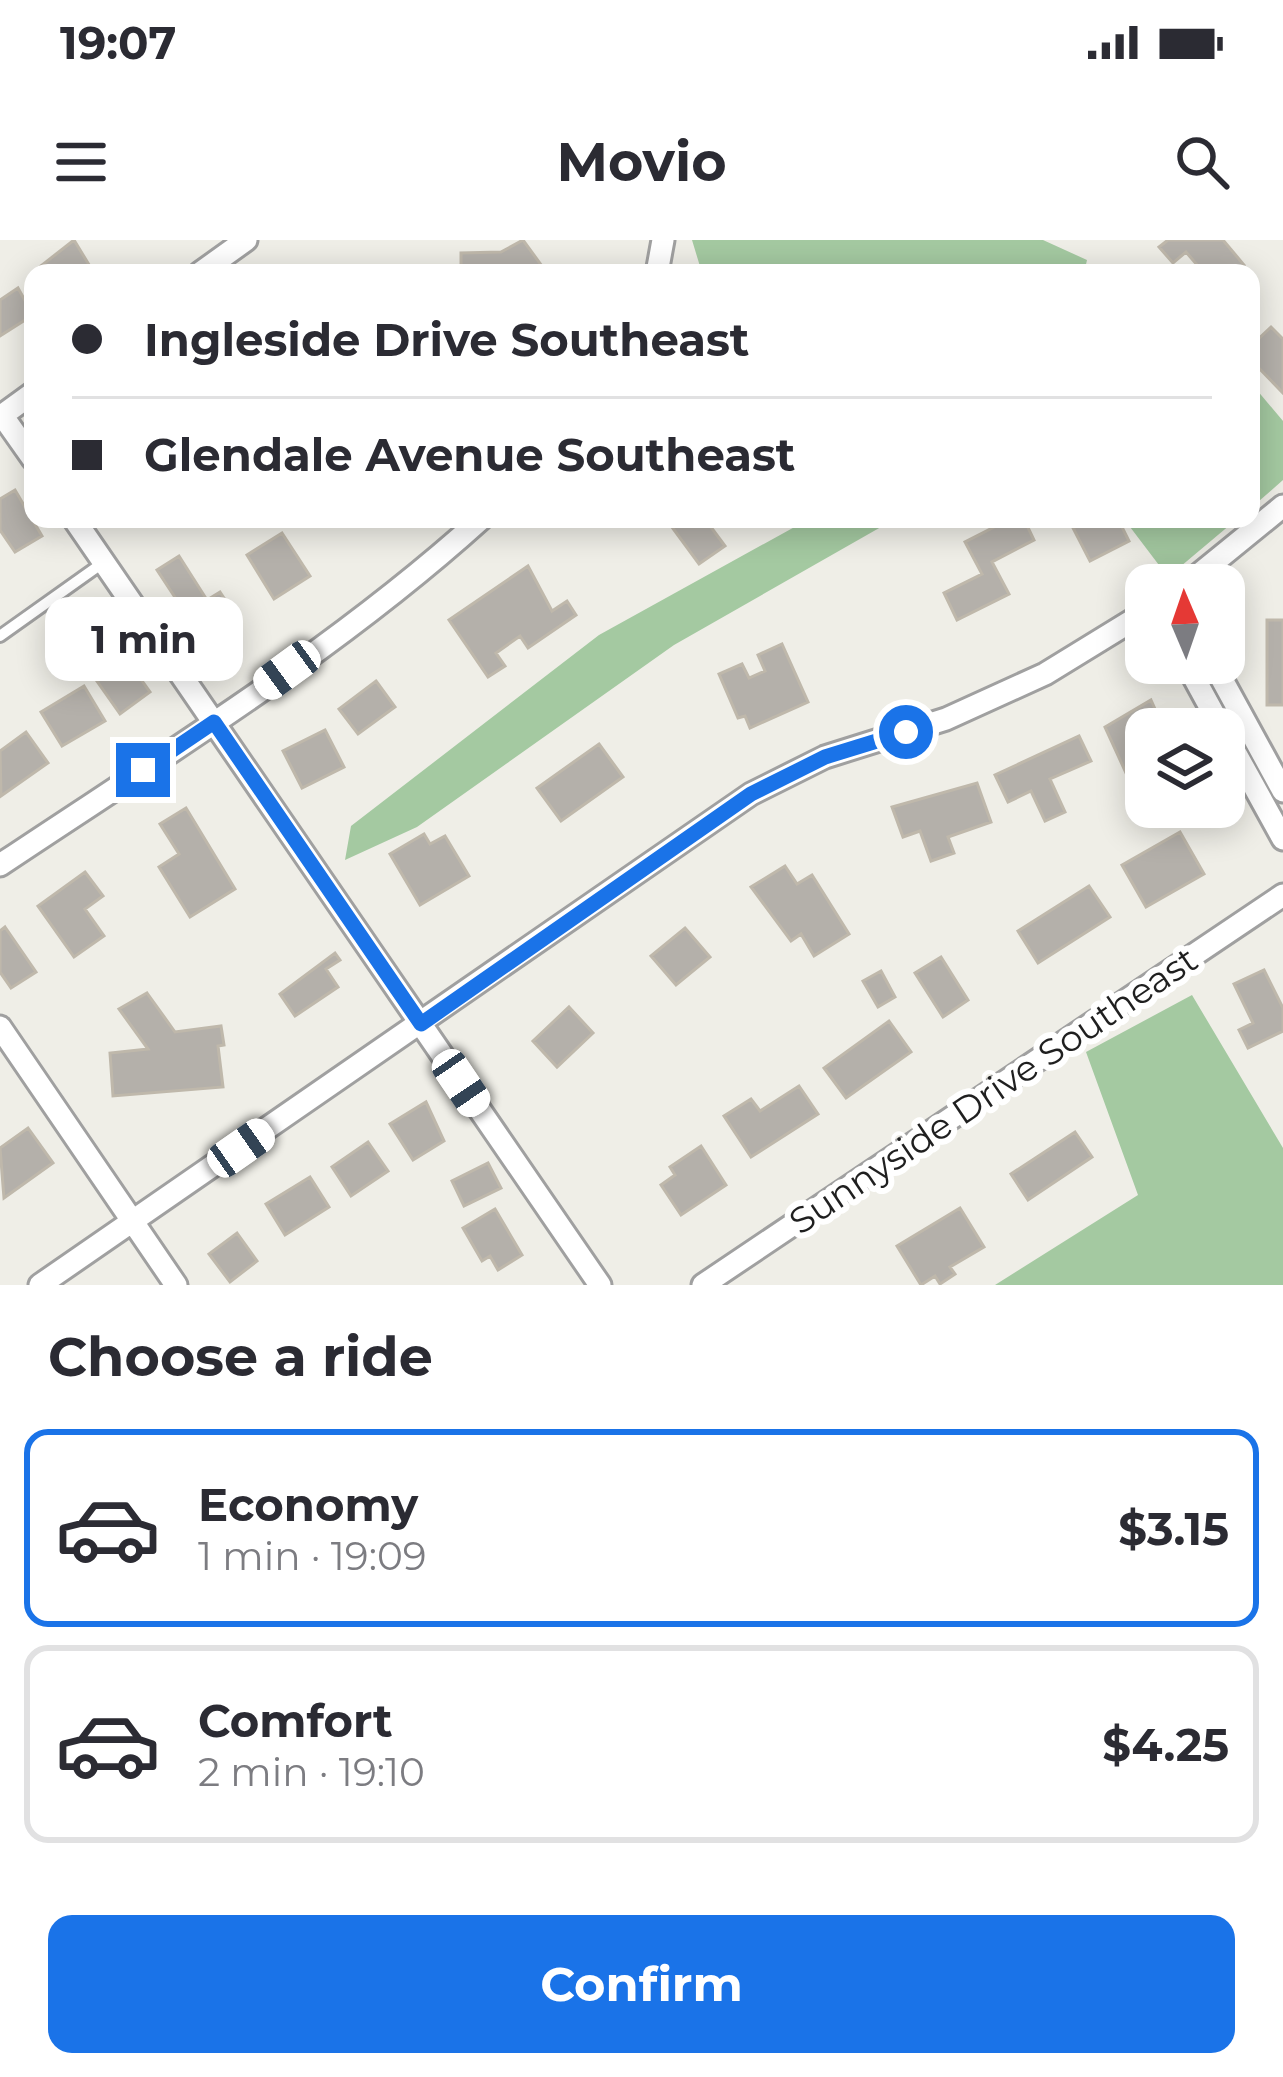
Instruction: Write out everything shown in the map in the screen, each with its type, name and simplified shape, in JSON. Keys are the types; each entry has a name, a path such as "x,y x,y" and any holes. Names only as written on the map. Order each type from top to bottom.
{"street":[{"path":"213,264 246,240"},
{"path":"1,416 24,447"},
{"path":"80,528 600,1285"},
{"path":"0,866 214,722 395,591 470,528"},
{"path":"1212,564 1256,528"},
{"path":"40,1285 751,794 825,757 946,719 1025,683 1125,624"},
{"path":"1205,684 1283,791"},
{"path":"1217,684 1221,708"},
{"path":"1245,770 1283,839"},
{"name":"Sunnyside Drive Southeast","path":"703,1285 1283,895"},
{"path":"0,1027 176,1285"}],"lane":[{"path":"0,636 104,562"}],"green space":[{"path":"692,240 1043,240 1087,260 1086,264 699,264"},
{"path":"1260,394 1283,421 1283,480 1260,500"},
{"path":"793,528 879,528 674,645 417,827 345,860 351,826 599,635"},
{"path":"1131,528 1226,528 1183,564 1158,564"},
{"path":"1192,995 1283,1148 1283,1285 995,1285 1138,1195 1086,1052"}],"building":[{"path":"74,240 89,264 43,264"},
{"path":"523,240 540,264 461,264 461,253 501,252"},
{"path":"1168,240 1223,240 1243,264 1196,264 1186,252 1173,263 1159,247"},
{"path":"18,288 24,299 24,321 0,336 0,300"},
{"path":"1271,327 1283,339 1283,393 1260,369 1260,337"},
{"path":"15,490 24,505 24,528 37,528 42,536 15,552 0,530 0,499"},
{"path":"673,528 712,528 725,546 699,564"},
{"path":"992,528 1028,528 1034,540 992,562 1009,594 957,620 944,593 982,574 965,542"},
{"path":"1073,528 1122,528 1129,541 1090,561"},
{"path":"282,533 310,576 274,599 247,555"},
{"path":"179,556 207,600 220,592 239,621 205,643 157,570"},
{"path":"528,566 552,611 567,601 576,615 528,648 520,636 496,653 505,666 488,677 449,620"},
{"path":"104,602 115,621 90,635 79,616"},
{"path":"1267,620 1283,620 1283,705 1267,705"},
{"path":"782,644 808,702 750,728 745,716 738,718 719,674 742,664 749,678 765,671 758,655"},
{"path":"122,653 150,692 120,714 92,674"},
{"path":"376,681 395,707 358,734 339,709"},
{"path":"84,686 105,721 62,746 41,712"},
{"path":"1125,715 1125,771 1105,727"},
{"path":"325,730 344,767 302,788 283,751"},
{"path":"26,732 48,763 1,796 0,751"},
{"path":"1079,736 1091,761 1050,779 1065,812 1045,821 1031,791 1008,802 995,775"},
{"path":"599,744 623,777 561,821 537,788"},
{"path":"977,783 991,822 948,837 954,853 931,861 920,831 903,837 892,807"},
{"path":"186,808 235,889 190,917 159,867 179,854 160,824"},
{"path":"1180,832 1204,874 1146,907 1122,865"},
{"path":"424,834 430,844 445,836 469,876 420,905 390,854"},
{"path":"785,866 797,884 812,875 849,934 814,956 801,934 791,941 751,887"},
{"path":"85,872 103,896 85,909 104,936 74,957 38,906"},
{"path":"1089,886 1110,917 1038,963 1018,931"},
{"path":"5,927 36,972 11,988 0,972 0,931"},
{"path":"685,928 710,957 676,985 651,956"},
{"path":"335,953 340,960 326,969 338,987 295,1016 280,994"},
{"path":"941,957 968,1000 943,1017 915,973"},
{"path":"1264,970 1283,1008 1283,1031 1248,1048 1239,1030 1253,1023 1234,984"},
{"path":"881,971 895,997 878,1007 863,981"},
{"path":"147,993 175,1032 221,1026 224,1045 218,1046 223,1087 113,1096 110,1053 148,1049 119,1009"},
{"path":"569,1007 593,1033 557,1067 533,1041"},
{"path":"889,1021 911,1052 846,1098 824,1068"},
{"path":"799,1086 818,1114 751,1157 724,1116 751,1099 760,1111"},
{"path":"426,1102 444,1141 413,1160 390,1124"},
{"path":"28,1128 53,1163 4,1198 0,1148"},
{"path":"1075,1132 1092,1157 1028,1200 1011,1174"},
{"path":"368,1142 388,1171 351,1196 332,1167"},
{"path":"701,1146 726,1185 681,1215 661,1185 675,1175 670,1167"},
{"path":"488,1163 501,1188 464,1206 452,1181"},
{"path":"310,1177 329,1207 285,1235 266,1204"},
{"path":"960,1208 984,1247 950,1267 955,1274 940,1284 935,1276 921,1285 897,1246"},
{"path":"495,1209 522,1255 498,1270 490,1256 482,1261 463,1228"},
{"path":"237,1233 257,1261 230,1282 209,1254"}],"route":[{"path":"143,770 214,722 421,1024 751,794 825,757 906,732"}]}
